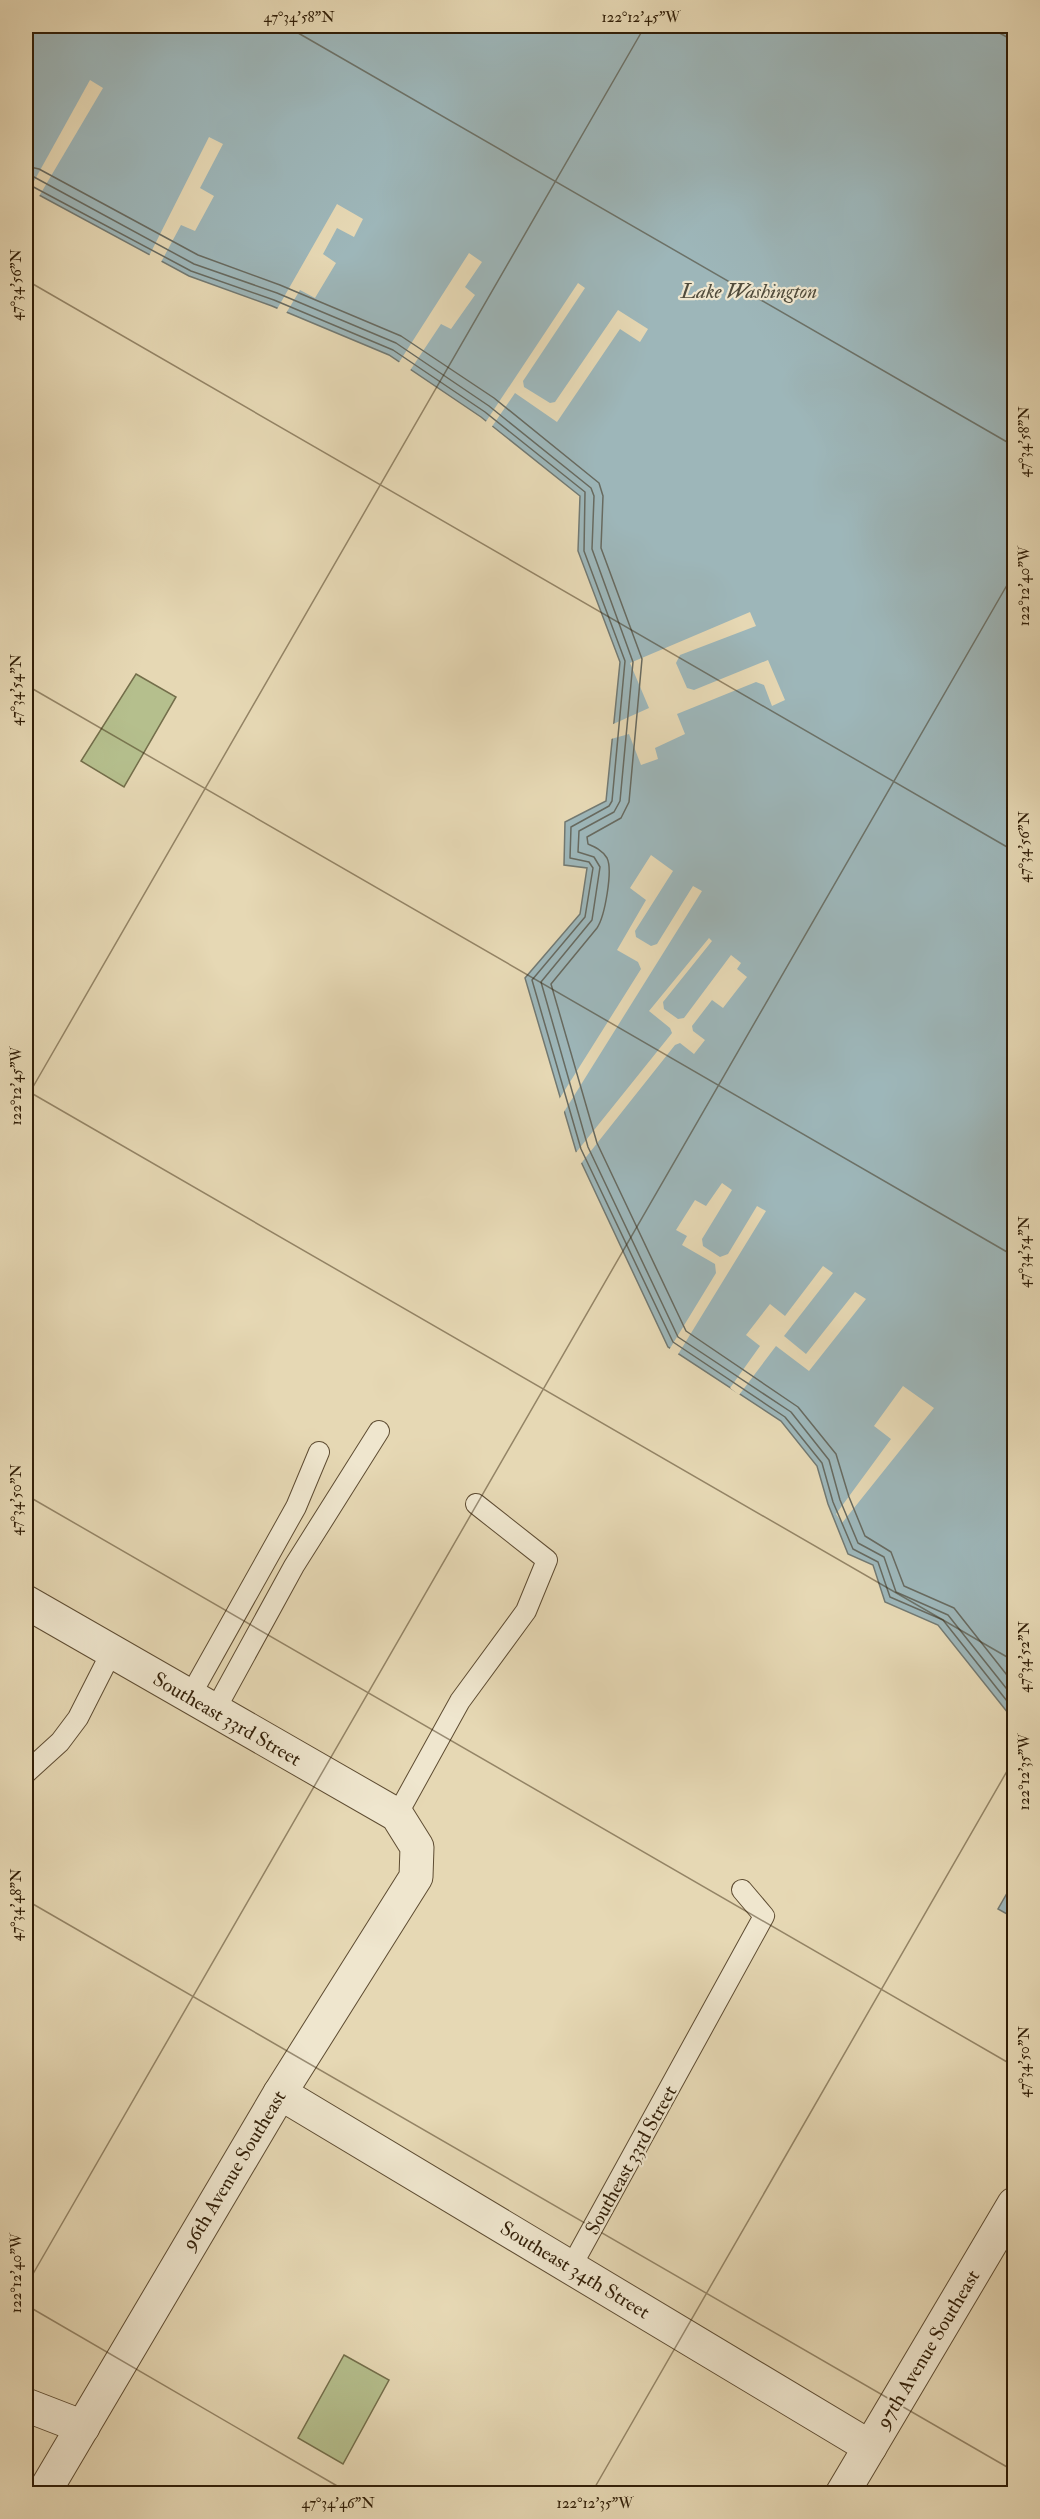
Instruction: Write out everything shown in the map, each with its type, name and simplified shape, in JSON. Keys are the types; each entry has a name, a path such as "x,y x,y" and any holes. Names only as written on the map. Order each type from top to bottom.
{"street":[{"name":"Southeast 33rd Street","path":"26,1602 111,1653 397,1815 417,1846"},
{"name":"96th Avenue Southeast","path":"43,2493 280,2093 416,1877 417,1846"},
{"name":"Southeast 34th Street","path":"280,2093 870,2446"},
{"name":"97th Avenue Southeast","path":"842,2493 1014,2204"},
{"path":"26,2405 83,2427"}],"lane":[{"path":"202,1705 294,1566 379,1431"},
{"path":"202,1705 296,1508 320,1452"},
{"path":"397,1815 460,1701 526,1611 548,1560 476,1504"},
{"path":"26,1773 60,1742 78,1718 111,1653"},
{"name":"Southeast 33rd Street","path":"571,2267 764,1916 742,1890"}],"green space":[{"path":"136,674 176,697 124,787 81,761"},
{"path":"344,2355 389,2380 343,2464 298,2438"}],"water":[{"name":"Lake Washington","path":"26,26 1014,26 1014,1704 1008,1713 938,1625 885,1602 873,1565 848,1554 828,1504 817,1466 781,1421 668,1347 576,1151 525,978 580,914 587,868 564,865 565,822 606,801 620,662 578,551 580,496 481,417 389,355 272,306 189,276 26,188"},
{"path":"1014,1881 1014,1918 998,1909"}],"pier":[{"path":"90,80 103,88 38,198 28,192"},
{"path":"209,137 223,144 200,188 214,196 195,231 181,225 160,264 148,258"},
{"path":"337,204 363,219 354,237 337,228 323,254 336,263 315,298 300,290 285,315 276,311"},
{"path":"469,253 482,262 465,287 475,295 451,329 441,324 409,372 398,364"},
{"path":"578,283 585,288 523,381 524,387 550,403 555,402 618,310 648,329 640,342 620,329 557,422 515,393 491,428 485,423"},
{"path":"750,612 756,626 680,655 676,663 687,688 694,690 768,660 785,700 772,706 764,685 756,682 677,714 685,734 655,748 658,759 641,765 629,734 611,739 611,725 649,708 630,663"},
{"path":"651,855 673,871 635,931 636,937 651,946 657,944 693,886 702,891 562,1115 558,1101 641,969 638,962 617,950 646,900 630,888"},
{"path":"709,938 712,941 663,1002 664,1009 678,1019 684,1018 731,955 741,963 737,969 747,977 723,1008 712,1000 692,1026 693,1031 705,1040 694,1054 680,1043 675,1045 579,1166 574,1155 672,1033 670,1028 649,1011"},
{"path":"722,1183 732,1190 702,1239 703,1246 720,1257 728,1254 757,1206 766,1211 677,1356 669,1350 716,1273 715,1264 682,1245 687,1236 676,1230 695,1200 706,1206"},
{"path":"823,1266 833,1273 784,1336 806,1354 855,1292 866,1299 809,1371 776,1346 739,1395 730,1388 760,1346 746,1335 770,1304 785,1316"},
{"path":"903,1386 934,1408 842,1523 836,1514 891,1439 874,1426"}]}
